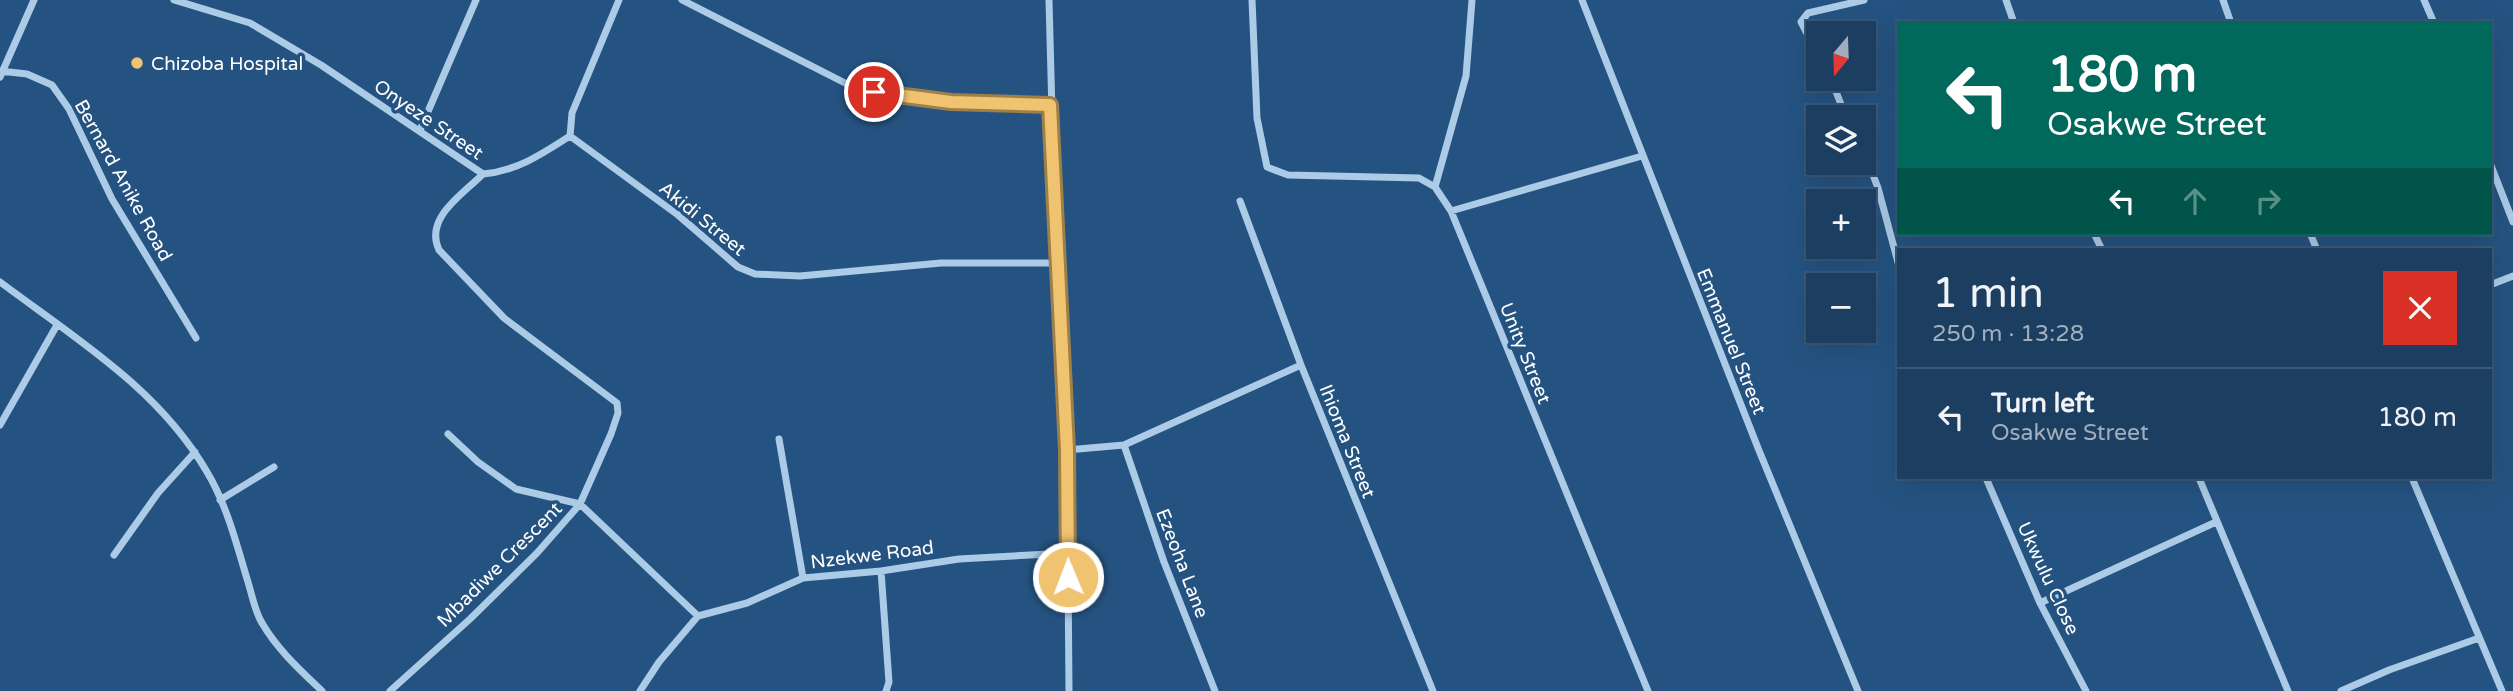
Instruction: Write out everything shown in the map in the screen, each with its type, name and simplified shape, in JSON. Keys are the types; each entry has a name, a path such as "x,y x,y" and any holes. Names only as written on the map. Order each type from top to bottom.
{"street":[{"path":"0,77 34,0"},
{"name":"Onyeze Street","path":"174,0 250,23 420,130 483,174 436,220 434,238 439,250 504,317 617,403"},
{"path":"420,130 476,0"},
{"path":"483,174 510,169 529,161 570,136 572,113 619,0"},
{"path":"682,0 845,83 874,92 951,102 1050,105"},
{"path":"1049,0 1056,263 1067,450 1069,691"},
{"path":"1252,0 1257,118 1267,167 1287,175 1419,178 1435,187 1466,76 1472,0"},
{"name":"Emmanuel Street","path":"1582,0 1858,691"},
{"path":"1806,32 1801,22 1808,13 1864,0"},
{"path":"2006,0 2013,21"},
{"path":"2223,0 2230,21"},
{"path":"2424,0 2433,21"},
{"name":"Bernard Anike Road","path":"2,70 52,85 64,101 113,199 196,338"},
{"name":"Akidi Street","path":"570,136 678,215 738,267 755,274 800,276 941,262 1056,263"},
{"path":"1451,211 1643,156"},
{"path":"2492,168 2513,222"},
{"path":"1873,175 1897,259"},
{"name":"Unity Street","path":"1435,187 1451,211 1648,691"},
{"name":"Ihioma Street","path":"1240,201 1300,365 1433,691"},
{"path":"2492,284 2513,276"},
{"path":"0,282 152,399 195,452 220,499 260,621 290,660 322,691"},
{"path":"0,425 57,325"},
{"path":"1067,450 1124,445 1300,365"},
{"name":"Mbadiwe Crescent","path":"390,691 480,609 580,504 611,434 618,413 617,403"},
{"path":"448,434 478,462 516,489 580,504 698,616 659,662 640,691"},
{"path":"779,439 803,578"},
{"name":"Ezeoha Lane","path":"1124,445 1164,562 1215,691"},
{"path":"114,555 158,493 195,452"},
{"path":"220,499 274,467"},
{"name":"Ukwulu Close","path":"1986,479 2040,603 2086,691"},
{"path":"2199,479 2288,691"},
{"path":"2412,479 2502,691"},
{"path":"2040,603 2216,522"},
{"name":"Nzekwe Road","path":"698,616 747,603 803,578 881,571 959,559 1068,552"},
{"path":"881,571 889,682 886,691"},
{"path":"2342,691 2389,670 2479,638"}],"place":[{"name":"Chizoba Hospital","path":"137,63"}],"route":[{"path":"874,92 951,102 1050,105 1067,450 1068,577"}]}
